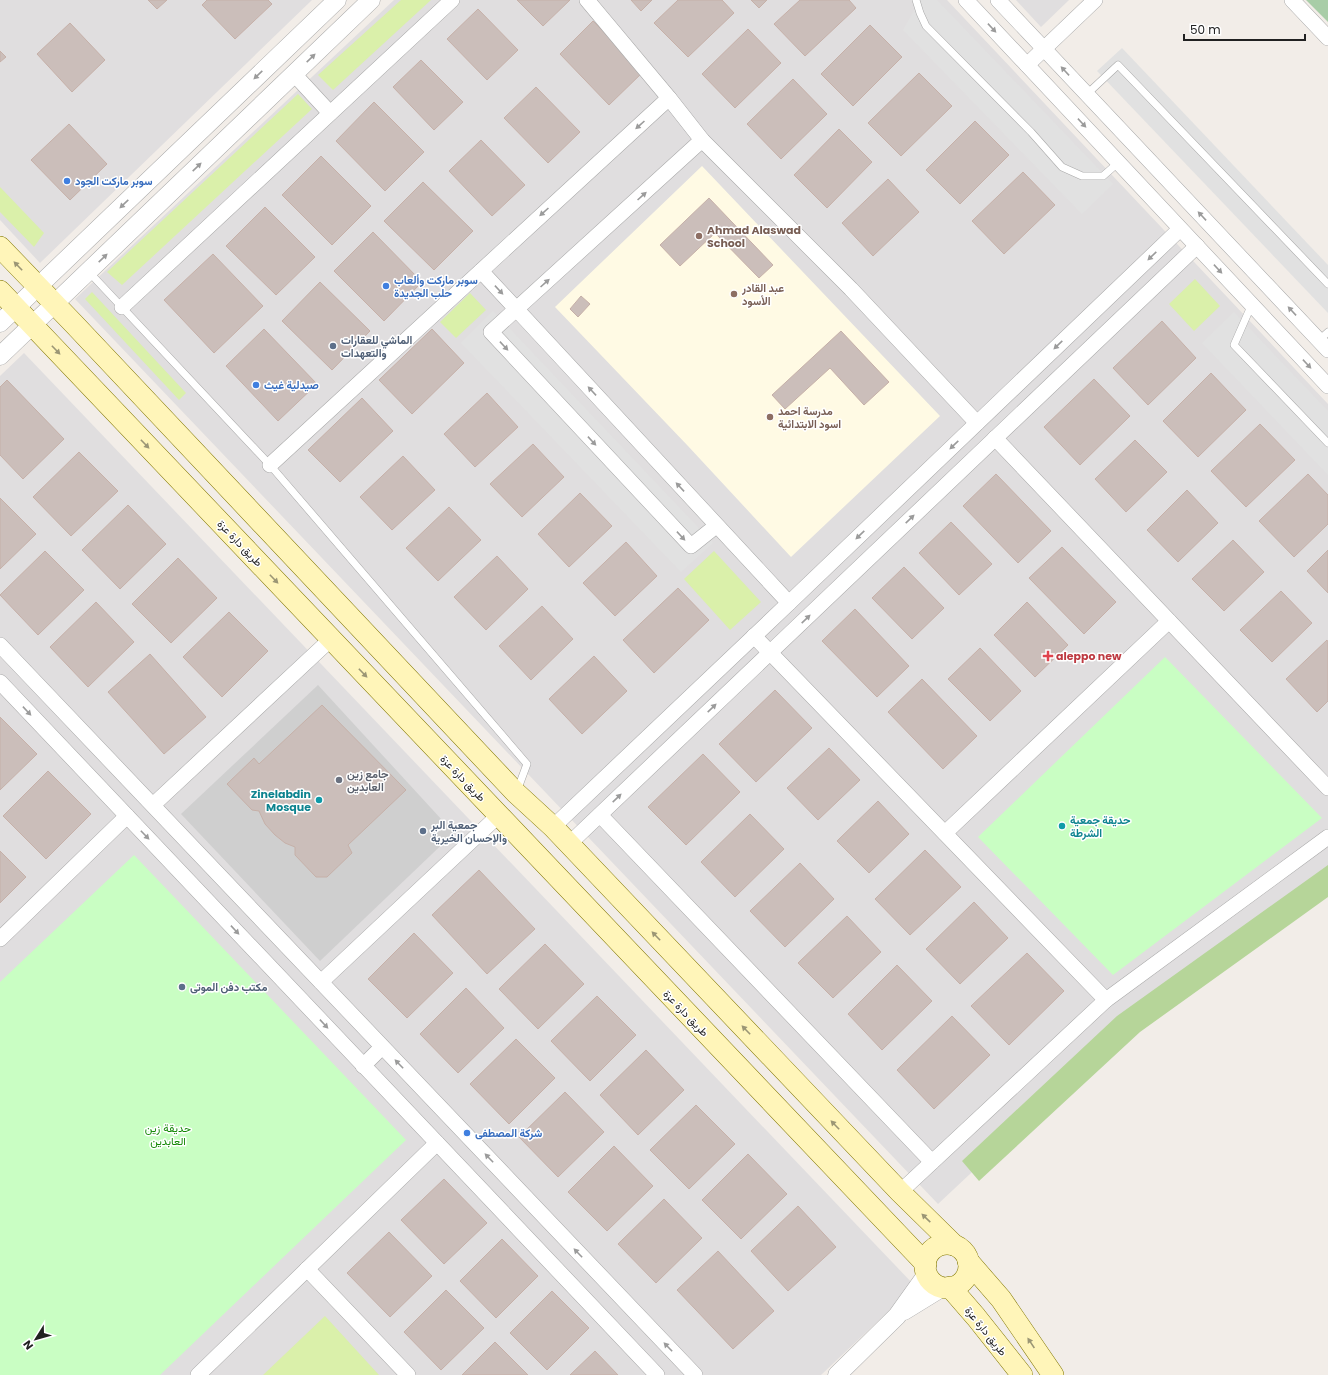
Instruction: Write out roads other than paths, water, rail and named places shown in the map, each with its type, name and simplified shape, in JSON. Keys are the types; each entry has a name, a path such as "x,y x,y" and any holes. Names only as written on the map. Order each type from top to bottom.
{"main road":[{"path":"0,247 516,793 553,827 900,1192 954,1245 966,1254 969,1269 967,1276 962,1282 956,1285 936,1278 929,1254 933,1249 940,1245 954,1245"},
{"name":"طريق دارة عزة","path":"0,291 936,1278 976,1317 1022,1375"},
{"path":"968,1261 1001,1298 1053,1375"}],"street":[{"path":"0,323 337,0"},
{"path":"0,356 371,0"},
{"path":"122,307 452,0"},
{"path":"587,0 702,140 851,289 977,423"},
{"path":"966,0 1328,386"},
{"path":"998,0 1325,341"},
{"path":"1027,65 1095,0"},
{"path":"1292,0 1328,38"},
{"path":"294,74 330,113"},
{"path":"270,465 669,98"},
{"path":"702,140 491,332 691,546 716,526"},
{"path":"553,827 1180,228"},
{"path":"569,844 1197,246"},
{"path":"481,270 716,526 789,603"},
{"path":"995,438 1328,788"},
{"path":"944,833 1169,621"},
{"path":"754,636 1106,1000"},
{"path":"153,805 331,639"},
{"path":"0,645 695,1375"},
{"path":"0,682 657,1375"},
{"path":"61,746 79,728"},
{"path":"321,982 498,815"},
{"path":"600,815 932,1162"},
{"path":"0,939 127,816"},
{"path":"900,1192 1106,1000 1328,837"},
{"path":"211,905 229,886"},
{"path":"363,1066 382,1047"},
{"path":"198,1375 437,1143"},
{"path":"307,1269 408,1375"},
{"path":"837,1375 936,1278"}],"lane":[{"path":"916,0 926,26 1031,132 1062,167 1082,176 1103,176 1119,162"},
{"path":"1087,94 1118,65 1328,284"},
{"path":"89,272 270,465 527,764 516,793"},
{"path":"1252,304 1234,345 1328,443"}],"place":[{"name":"سوبر ماركت الجود","path":"67,181"},
{"name":"Ahmad Alaswad School","path":"699,236"},
{"name":"سوبر ماركت وألعاب حلب الجديدة","path":"386,286"},
{"name":"عبد القادر الأسود","path":"734,294"},
{"name":"الماشي للعقارات والتعهدات","path":"333,346"},
{"name":"صيدلية غيث","path":"256,385"},
{"name":"مدرسة احمد اسود الابتدائية","path":"770,417"},
{"name":"aleppo new","path":"1048,656"},
{"name":"جامع زين العابدين","path":"339,780"},
{"name":"Zinelabdin Mosque","path":"319,800"},
{"name":"حديقة جمعية الشرطة","path":"1062,826"},
{"name":"جمعية البر والإحسان الخيرية","path":"423,831"},
{"name":"مكتب دفن الموتى","path":"182,987"},
{"name":"شركة المصطفى","path":"467,1133"}],"park label":[{"name":"حديقة زين العابدين","path":"168,1134"}]}
